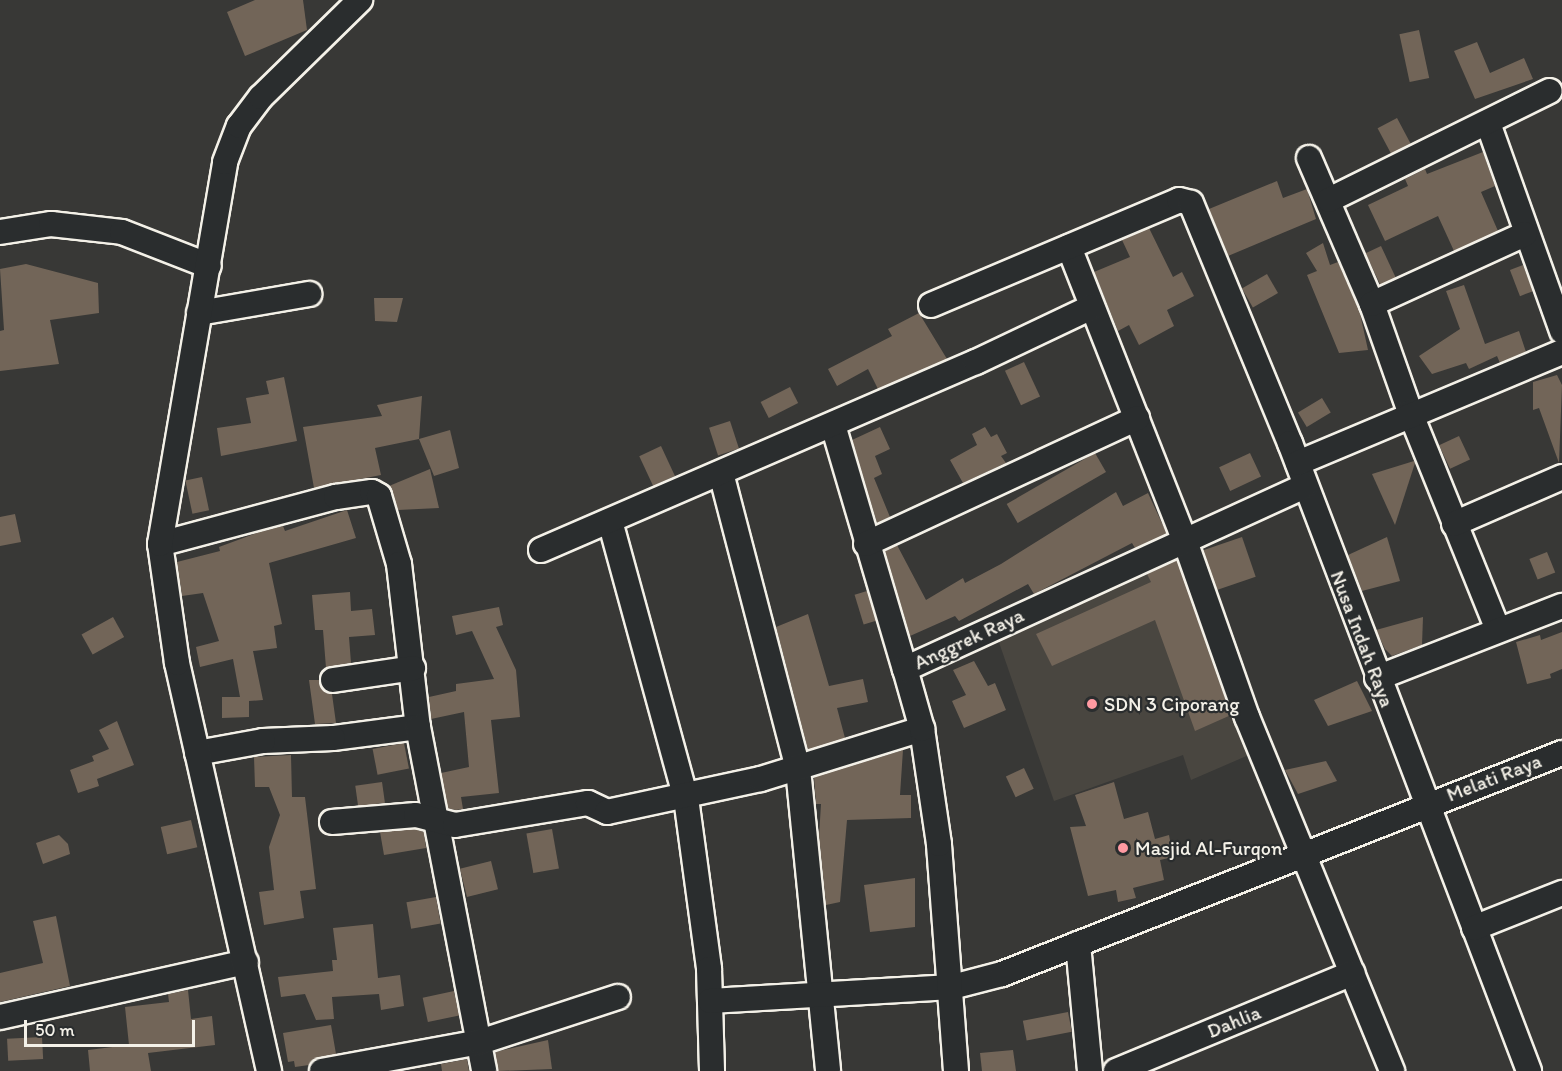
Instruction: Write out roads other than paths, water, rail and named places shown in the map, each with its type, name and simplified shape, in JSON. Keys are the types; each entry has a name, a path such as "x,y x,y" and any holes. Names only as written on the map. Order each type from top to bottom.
{"street":[{"path":"269,1071 177,663 160,544 225,162 239,126 261,97 360,0"},
{"path":"1329,200 1550,91"},
{"path":"1488,123 1525,234 1562,331"},
{"path":"1309,158 1372,304 1410,412 1498,630"},
{"name":"Nusa Indah Raya","path":"1069,247 1179,200 1193,207 1298,463 1377,678 1529,1071"},
{"path":"0,232 51,224 122,232 209,266"},
{"path":"1372,304 1525,234"},
{"path":"931,305 1069,247 1185,541 1247,717 1392,1071"},
{"path":"199,313 309,294"},
{"path":"541,550 833,425 1092,307"},
{"path":"1298,463 1410,412 1562,352"},
{"path":"866,544 1137,418"},
{"path":"833,425 866,544 905,669"},
{"path":"721,474 798,769 828,1071"},
{"path":"1454,524 1562,477"},
{"name":"Anggrek Raya","path":"956,1071 952,987 922,729 905,669 1305,486"},
{"path":"160,544 336,496 376,493 392,534 413,668 418,727 433,816 484,1071"},
{"path":"610,521 686,798 710,1002 712,1071"},
{"path":"1377,678 1562,606"},
{"path":"333,680 413,668"},
{"path":"197,753 263,741 333,738 418,727"},
{"path":"332,822 433,816 455,825 588,803 603,812 686,798 798,769 922,729"},
{"name":"Melati Raya","path":"710,1002 952,987 1078,944 1305,855 1426,804 1562,753"},
{"path":"1474,928 1562,892"},
{"path":"1078,944 1090,1071"},
{"path":"0,1017 246,962"},
{"name":"Dahlia","path":"1116,1071 1353,973"},
{"path":"322,1071 480,1042 618,997"}],"place":[{"name":"SDN 3 Ciporang","path":"1092,704"},
{"name":"Masjid Al-Furqon","path":"1123,848"}]}
